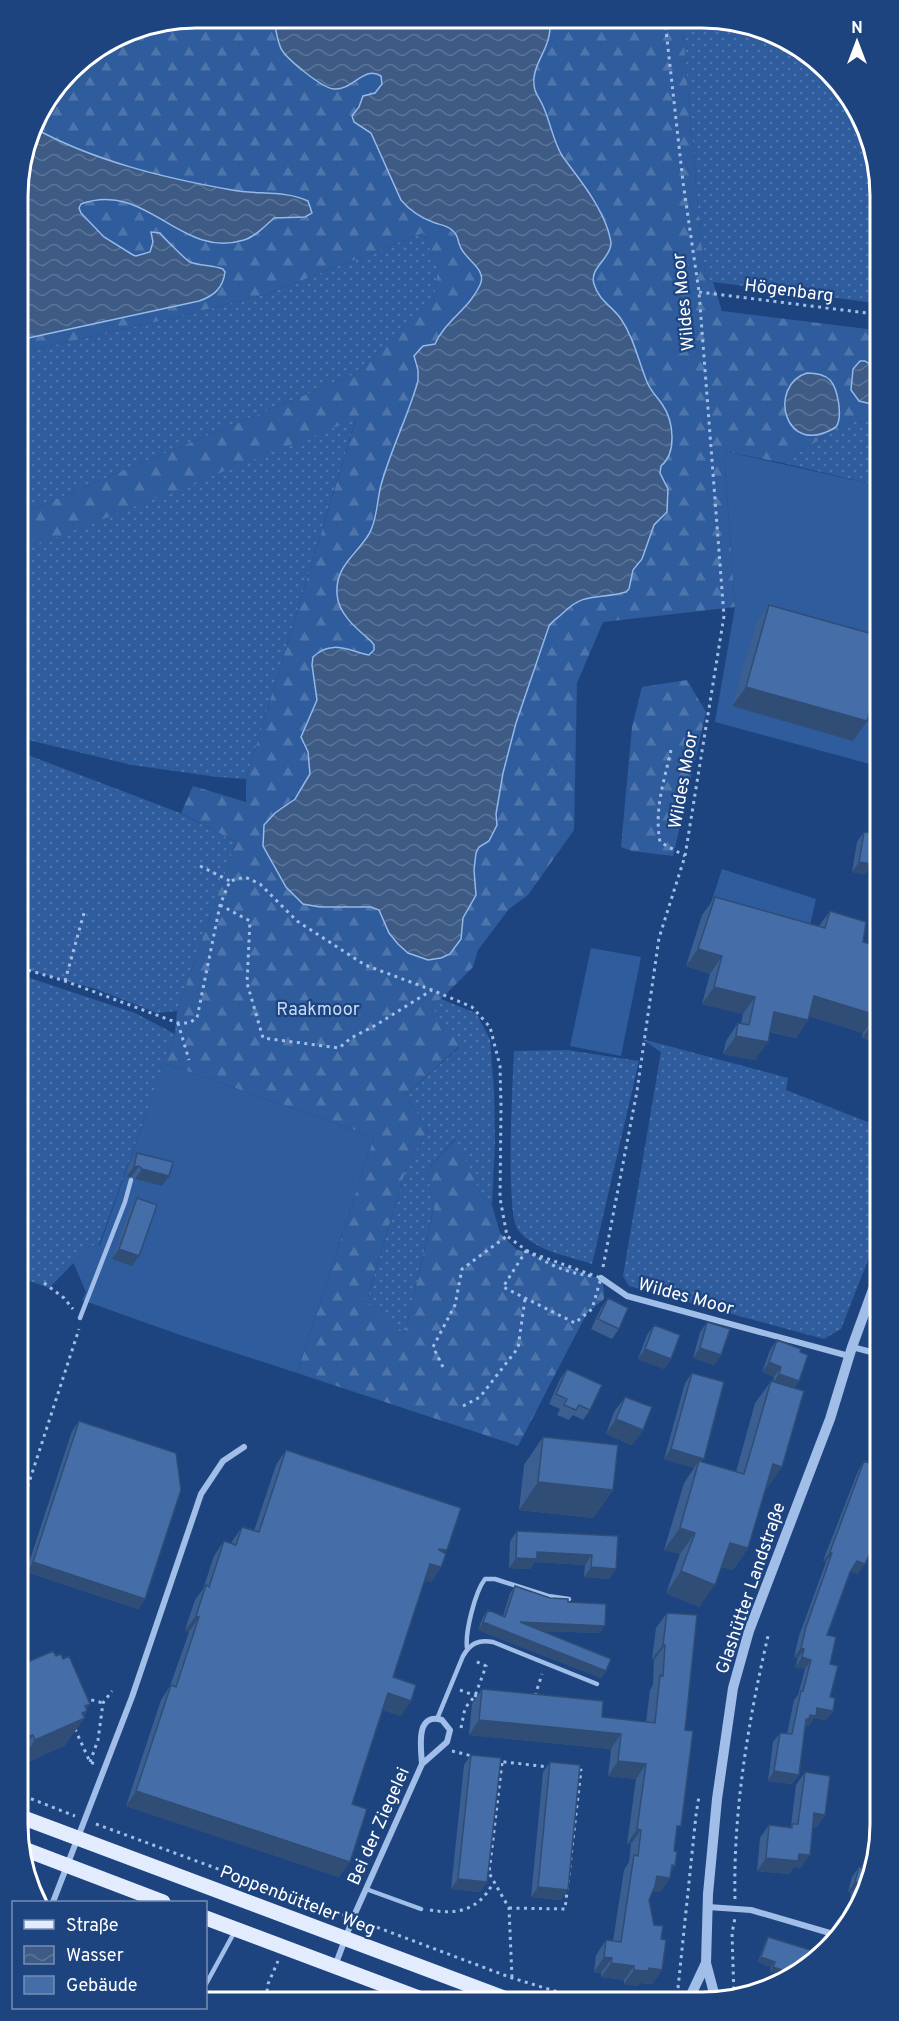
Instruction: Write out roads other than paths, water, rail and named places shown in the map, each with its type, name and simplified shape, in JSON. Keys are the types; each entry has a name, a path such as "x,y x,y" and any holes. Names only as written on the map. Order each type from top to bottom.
{"main road":[{"name":"Poppenbütteler Weg","path":"28,1819 488,1992"},
{"path":"31,1852 160,1901"},
{"path":"207,1918 403,1992"}],"street":[{"name":"Wildes Moor","path":"601,1278 627,1296 850,1352 870,1353"},
{"name":"Glashütter Landstraße","path":"714,1991 706,1963 708,1907 718,1787 726,1728 739,1664 763,1593 830,1419 850,1352 870,1297"},
{"path":"53,1901 106,1769 201,1494 223,1461 244,1447"},
{"name":"Bei der Ziegelei","path":"334,1967 353,1918 422,1764 422,1729 425,1723 436,1719 447,1725 450,1733 442,1748 422,1764"},
{"path":"708,1907 751,1910 831,1933"},
{"name":"Glashütter Landstraße","path":"692,1992 706,1963"}],"lane":[{"path":"80,1318 125,1202 131,1180"},
{"path":"468,1648 467,1636 480,1588 485,1579 495,1579 548,1596 569,1599"},
{"path":"436,1719 463,1656 475,1642 490,1641 597,1684"},
{"path":"366,1889 421,1909"},
{"path":"207,1982 235,1929"}],"water":[{"path":"550,28 548,40 535,71 535,90 546,112 560,152 594,201 608,230 610,249 594,273 596,290 625,326 633,341 648,385 666,411 671,428 672,445 670,453 661,466 660,473 668,489 667,512 654,525 642,559 633,570 629,589 626,592 592,597 578,602 549,626 516,723 503,773 496,814 497,825 489,841 479,847 476,853 474,870 476,895 463,918 461,939 450,954 441,958 428,960 408,953 389,933 379,910 371,907 320,907 303,904 286,887 263,846 264,825 275,813 295,799 310,774 308,752 301,737 317,700 313,657 333,647 369,655 374,650 371,641 349,620 341,608 337,594 339,576 369,534 374,523 385,472 418,381 414,356 423,346 435,344 445,328 476,293 482,279 478,269 462,251 454,232 421,217 401,200 371,133 354,122 352,116 363,96 375,93 382,84 381,76 375,73 369,74 340,89 328,87 295,64 283,51 276,29"},
{"path":"41,132 105,159 155,174 232,190 290,195 308,201 312,213 305,217 274,218 248,239 221,243 201,239 182,231 145,210 125,202 104,199 81,204 79,208 81,213 104,237 133,255 150,252 153,242 151,232 160,233 190,262 223,269 225,272 220,287 209,297 29,338 29,186 32,164"},
{"path":"860,361 870,364 870,404 859,401 851,390 853,369"},
{"path":"807,373 819,374 830,380 839,403 836,427 818,435 804,434 793,428 787,417 785,404 787,391 795,380"}],"park label":[{"name":"Raakmoor","path":"318,1009"}]}
